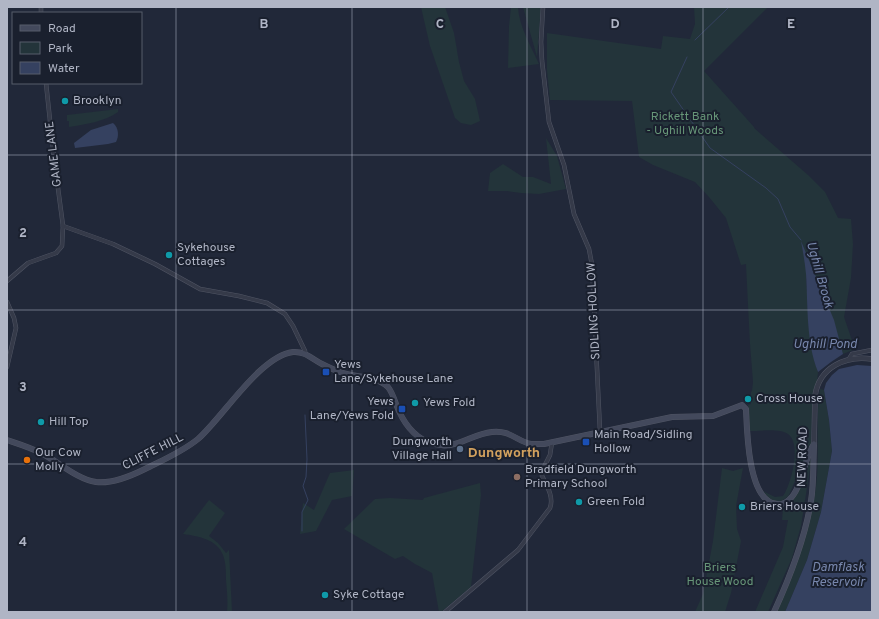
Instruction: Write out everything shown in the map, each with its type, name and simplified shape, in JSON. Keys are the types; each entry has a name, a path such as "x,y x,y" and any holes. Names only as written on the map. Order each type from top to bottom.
{"main road":[{"name":"CLIFFE HILL","path":"7,440 41,453 74,473 91,481 99,482 117,480 147,468 190,445 208,429 254,377 269,363 288,353 298,352 305,354"},
{"path":"305,354 337,371 373,379 382,383 390,390 401,415 411,432 428,442 440,445 452,445 486,433 497,432 507,433 531,444 544,444 672,417 713,416 742,405 746,410 750,456 756,481 766,499 769,502 778,505 785,502 794,492 814,444"},
{"name":"NEW ROAD","path":"774,612 794,563 806,523 811,501 813,482 814,444"}],"street":[{"name":"SIDLING HOLLOW","path":"543,7 542,61 549,122 564,165 574,214 589,249 592,265 600,431"},
{"name":"GAME LANE","path":"7,282 28,262 52,255 58,252 62,246 63,226 46,84"},
{"path":"63,226 114,244 155,264 200,289 257,300 276,308 285,314 289,320 305,351 305,354"},
{"path":"7,302 14,318 16,328 7,367"},
{"path":"849,359 852,354 872,350"},
{"name":"NEW ROAD","path":"814,444 814,418 817,386 829,369 839,363 849,359 872,359"},
{"path":"444,612 518,550 548,512 552,501 542,473 549,460 552,442"}],"green space":[{"path":"421,7 445,7 454,33 464,81 475,99 480,121 471,125 461,123 455,118 430,46"},
{"path":"511,7 518,7 523,29 539,64 508,68"},
{"path":"523,7 541,7 537,57"},
{"name":"Rickett Bank - Ughill Woods","path":"694,7 768,7 704,71 754,128 808,175 825,192 838,218 851,219 853,244 851,278 844,317 855,349 843,354 806,273 809,330 818,372 813,395 811,444 789,495 785,499 778,502 775,502 769,498 763,491 775,497 783,496 789,483 794,465 794,446 792,439 784,432 775,430 750,431 748,405 751,404 753,382 746,264 741,265 726,218 695,182 653,165 639,157 632,101 550,100 547,70 547,33 661,49 663,36 690,39 695,24"},
{"path":"118,109 118,112 95,122 69,127 69,121 67,121 67,115"},
{"path":"546,138 557,156 566,189 539,194 488,191 490,173 503,164 523,177 533,177 551,184"},
{"path":"820,389 824,390 832,451 821,512 807,560 785,612 776,612 800,551 810,519 816,487 818,463 818,414"},
{"path":"812,456 801,526 792,558 768,612 755,612 783,547 788,520 782,520 783,508 793,500 797,493 805,477"},
{"name":"Briers House Wood","path":"722,468 733,471 743,468 736,506 737,529 741,541 731,593 725,612 695,612 703,594 713,541"},
{"path":"354,470 352,496 332,500 316,531 300,534 303,503 314,510 330,473"},
{"path":"480,483 481,495 471,587 441,612 439,612 432,573 403,556 395,559 344,529 375,499 390,498 423,500 424,498"},
{"path":"209,500 225,513 209,536 218,543 226,553 229,550 232,612 227,612 226,568 223,555 220,550 216,545 206,539 183,534"}],"water":[{"path":"113,123 118,132 116,142 75,148 74,143 91,130"},
{"name":"Ughill Pond","path":"801,241 834,320 843,354 818,372 811,349 809,336 805,262"},
{"name":"Damflask Reservoir","path":"857,365 872,366 872,612 785,612 807,560 821,512 832,451 824,390 826,383 839,369"}],"waterway":[{"name":"Ughill Brook","path":"695,40 729,7"},
{"name":"Ughill Brook","path":"687,57 671,92 710,148 766,188 778,199 790,227 801,240"},
{"path":"302,531 302,512 308,500 303,486 306,477 307,459 305,415"}],"place":[{"name":"Brooklyn","path":"65,101"},
{"name":"Sykehouse Cottages","path":"169,255"},
{"name":"Yews Lane/Sykehouse Lane","path":"326,372"},
{"name":"Cross House","path":"748,399"},
{"name":"Yews Fold","path":"415,403"},
{"name":"Yews Lane/Yews Fold","path":"402,409"},
{"name":"Hill Top","path":"41,422"},
{"name":"Main Road/Sidling Hollow","path":"586,442"},
{"name":"Dungworth Village Hall","path":"460,449"},
{"name":"Our Cow Molly","path":"27,460"},
{"name":"Bradfield Dungworth Primary School","path":"517,477"},
{"name":"Green Fold","path":"579,502"},
{"name":"Briers House","path":"742,507"},
{"name":"Syke Cottage","path":"325,595"}],"district":[{"name":"Dungworth","path":"504,453"}]}
